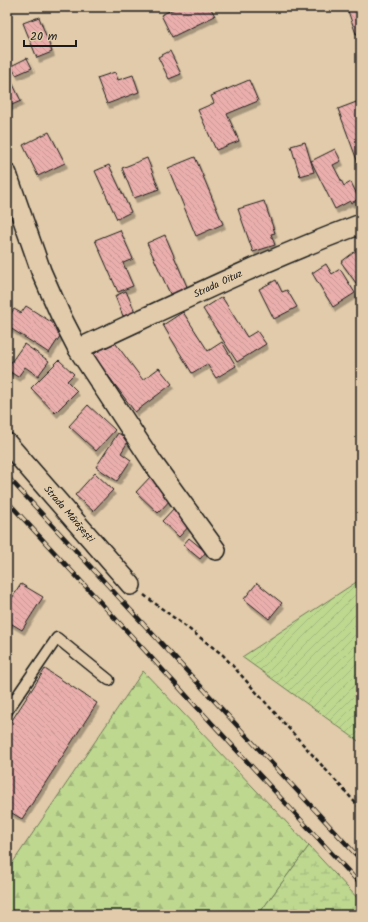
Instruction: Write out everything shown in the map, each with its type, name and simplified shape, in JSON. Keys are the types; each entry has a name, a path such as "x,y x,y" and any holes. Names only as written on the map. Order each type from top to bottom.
{"street":[{"path":"7,174 41,271 60,314 78,349 153,463 216,550"},
{"name":"Strada Oituz","path":"78,349 252,269 361,224"},
{"name":"Strada Mărășești","path":"7,443 131,585"}],"lane":[{"path":"7,711 57,638 109,680"}],"path":[{"path":"131,585 223,655 361,809"}],"green space":[{"path":"361,579 361,743 242,657"},
{"path":"143,671 309,846 258,915 7,915 7,871"},
{"path":"309,846 361,902 361,915 258,915"}],"building":[{"path":"178,7 210,7 215,16 172,37 161,15"},
{"path":"361,7 361,32 356,34 348,11"},
{"path":"39,17 52,52 37,58 23,23"},
{"path":"170,51 181,74 169,79 158,57"},
{"path":"27,58 32,68 16,75 11,66"},
{"path":"7,72 21,101 7,107"},
{"path":"115,72 118,80 133,75 139,92 107,104 97,78"},
{"path":"249,80 258,101 227,114 239,141 216,150 198,110 214,103 211,96"},
{"path":"359,101 361,108 361,171 338,109"},
{"path":"49,132 65,163 38,176 23,145"},
{"path":"305,142 314,172 300,176 291,146"},
{"path":"335,149 341,161 333,165 344,186 351,182 359,199 351,203 350,201 335,209 311,161"},
{"path":"195,157 223,224 196,236 168,168"},
{"path":"147,158 159,189 134,198 122,168"},
{"path":"109,165 131,212 117,219 95,171"},
{"path":"264,201 275,233 271,234 275,245 253,252 238,209"},
{"path":"120,230 133,259 123,263 133,286 118,292 95,240"},
{"path":"165,235 188,289 171,296 147,243"},
{"path":"357,250 361,256 361,290 341,262"},
{"path":"326,264 332,274 340,269 355,293 333,307 312,273"},
{"path":"276,280 282,292 287,290 297,307 274,319 259,289"},
{"path":"126,291 135,312 123,316 115,296"},
{"path":"222,297 247,337 257,331 266,344 237,362 203,309"},
{"path":"26,306 64,330 49,353 7,326 7,319 14,309 21,313"},
{"path":"183,312 208,351 222,342 236,366 216,378 207,364 192,373 163,325"},
{"path":"113,340 143,380 159,368 172,384 135,412 93,355"},
{"path":"24,344 49,361 38,376 25,367 18,377 7,370"},
{"path":"59,360 74,374 67,381 77,391 55,413 31,388"},
{"path":"88,405 115,430 96,451 69,426"},
{"path":"118,433 129,440 121,453 131,460 117,481 96,467"},
{"path":"95,473 113,490 93,511 75,495"},
{"path":"152,475 174,496 158,513 136,492"},
{"path":"175,507 192,523 179,537 162,521"},
{"path":"189,538 206,552 200,559 183,545"},
{"path":"257,583 282,603 269,619 244,599"},
{"path":"21,584 43,597 22,630 7,621 7,606"},
{"path":"45,669 97,703 22,819 7,810 7,728"}],"railway":[{"path":"7,476 361,860"},
{"path":"7,501 361,885"}]}
